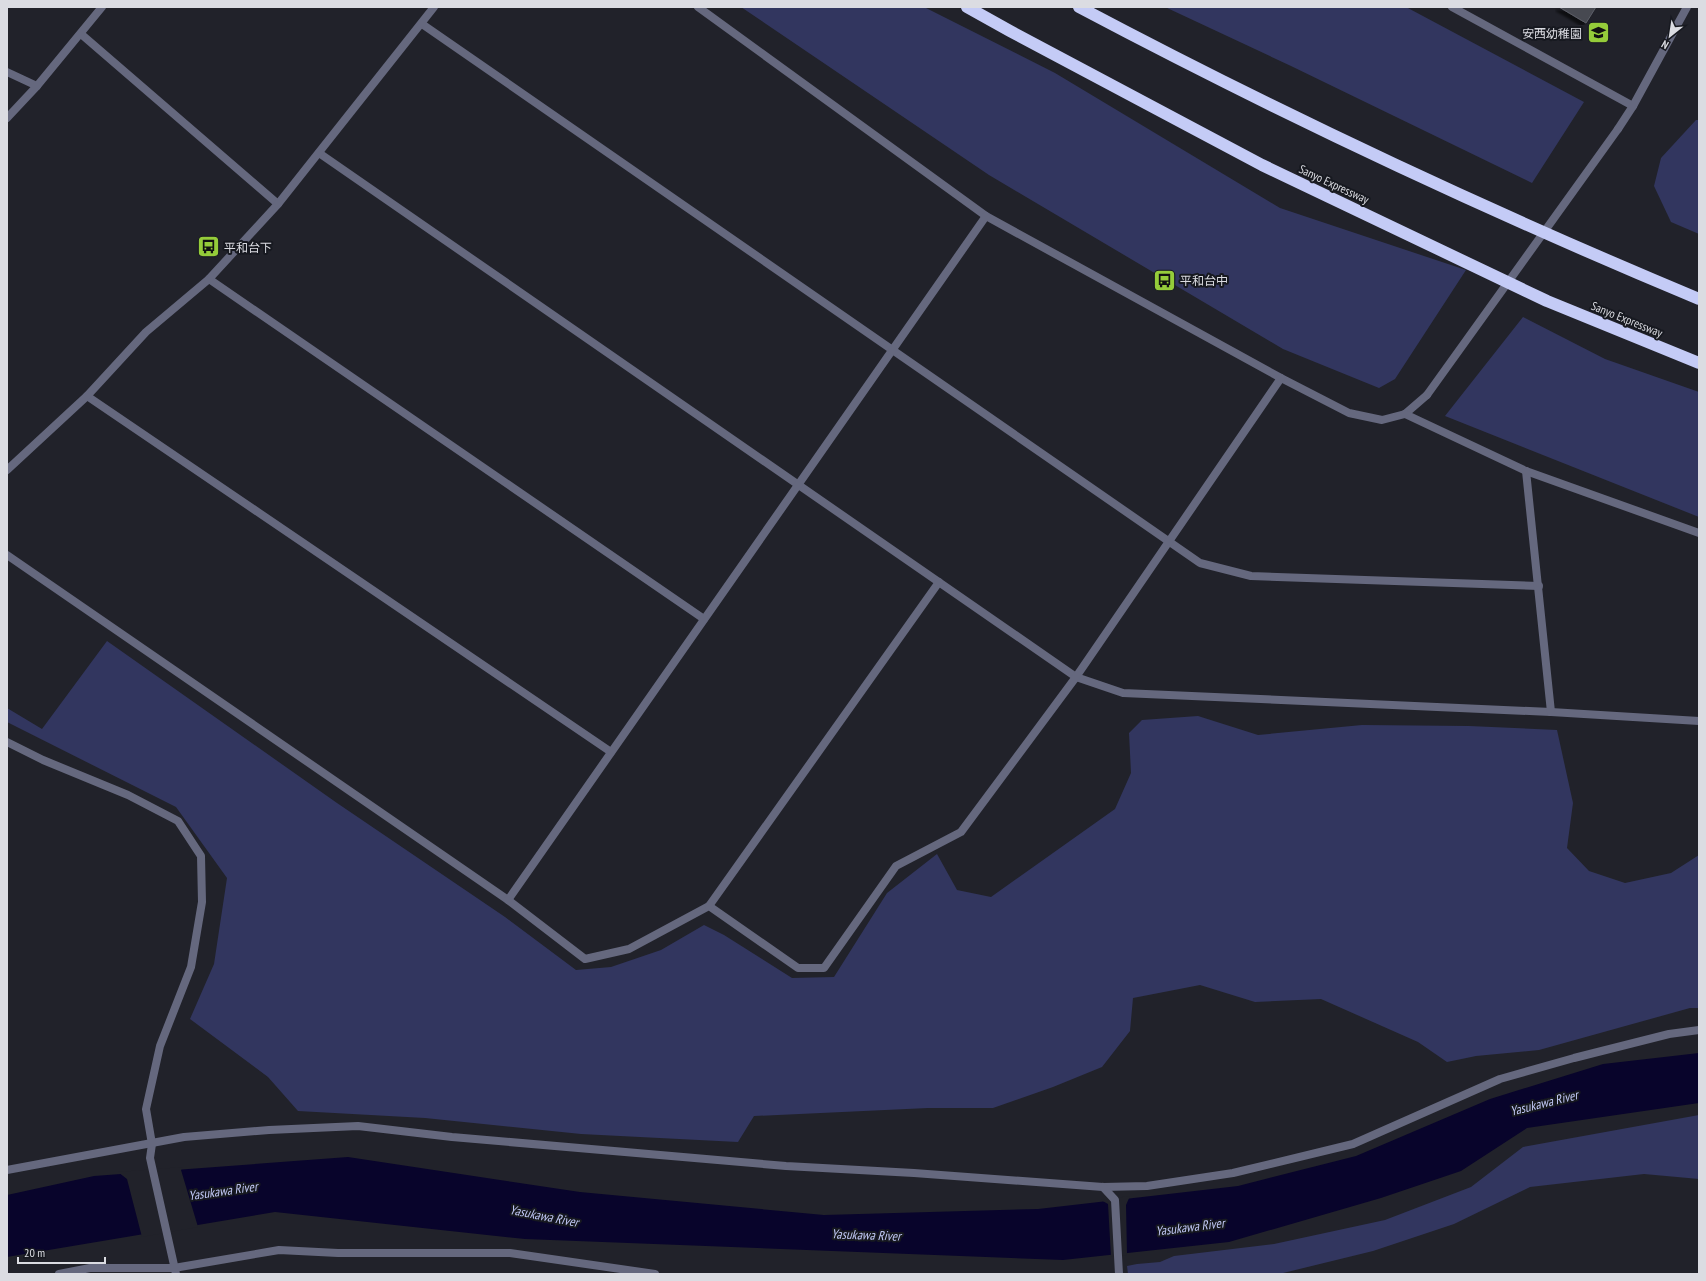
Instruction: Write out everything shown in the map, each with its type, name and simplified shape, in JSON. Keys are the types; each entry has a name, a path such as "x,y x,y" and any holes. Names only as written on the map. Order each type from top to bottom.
{"highway":[{"name":"Sanyo Expressway","path":"967,7 1262,165 1547,301 1699,363"},
{"path":"1079,7 1171,56 1362,149 1577,248 1699,299"}],"street":[{"path":"7,118 37,86 102,7"},
{"path":"7,470 87,396 146,332 209,279 278,204 434,7"},
{"path":"698,7 986,216 1349,413 1382,420 1405,414 1427,395 1618,129 1633,106 1687,7"},
{"path":"1452,7 1633,106"},
{"path":"422,24 1200,563 1251,576 1539,586"},
{"path":"81,34 278,204"},
{"path":"7,72 37,86"},
{"path":"319,153 1076,677 1122,693 1551,712 1699,721"},
{"path":"508,900 986,216"},
{"path":"209,279 704,619"},
{"path":"709,906 798,968 824,968 896,866 961,832 1076,677 1282,378"},
{"path":"87,396 611,752"},
{"path":"1405,414 1526,471 1699,533"},
{"path":"1526,471 1551,712"},
{"path":"7,555 508,900 585,959 629,949 709,906 938,582"},
{"path":"7,742 43,760 128,795 178,822 201,856 202,902 191,967 160,1046 146,1109 152,1144 150,1158 174,1268"},
{"path":"7,1170 184,1137 269,1130 358,1126 452,1137 779,1166 914,1173 1103,1187 1148,1186 1233,1173 1353,1144 1500,1079 1574,1058 1669,1034 1699,1030"},
{"path":"1103,1187 1116,1200 1119,1274"},
{"path":"59,1274 90,1268 174,1268 279,1250 338,1253 510,1253 654,1274"}],"shaded area":[{"path":"741,7 924,7 1055,73 1280,208 1466,270 1395,379 1379,388 1283,349 989,175"},
{"path":"1165,7 1406,7 1584,102 1532,183 1291,66"},
{"path":"1696,120 1699,120 1699,234 1671,222 1654,186 1661,158"},
{"path":"1523,317 1605,359 1699,392 1699,517 1445,416"},
{"path":"107,641 337,803 505,917 576,970 611,967 661,950 704,925 724,935 792,978 834,977 887,893 937,854 957,890 991,897 1115,809 1131,773 1129,733 1142,720 1198,716 1258,735 1362,725 1469,726 1557,730 1573,803 1567,848 1589,871 1625,883 1671,873 1699,855 1699,1008 1690,1008 1539,1050 1476,1056 1447,1062 1418,1042 1321,999 1255,1002 1200,985 1133,998 1130,1031 1102,1067 1053,1087 993,1108 928,1108 754,1116 738,1142 581,1134 425,1118 298,1111 268,1077 190,1019 214,964 227,878 176,807 7,722 7,708 42,729"},
{"path":"1699,1115 1699,1179 1644,1174 1530,1187 1454,1224 1373,1251 1279,1274 1128,1274 1127,1266 1160,1262 1174,1256 1274,1244 1385,1220 1471,1187 1523,1147"}],"water":[{"name":"Yasukawa River","path":"1699,1053 1699,1103 1527,1128 1461,1171 1381,1198 1229,1242 1063,1260 525,1239 275,1212 7,1257 7,1195 94,1176 348,1157 580,1192 824,1215 1038,1209 1238,1186 1356,1156 1490,1099 1603,1064"}],"pier":[{"path":"183,1167 181,1170 198,1227 142,1237 127,1179 118,1172"},
{"path":"1130,1196 1126,1205 1127,1255 1111,1257 1108,1204 1101,1200"}],"building":[{"path":"1559,7 1596,7 1586,23"}],"place":[{"name":"安西幼稚園","path":"1598,33"},
{"name":"平和台下","path":"209,247"},
{"name":"平和台中","path":"1164,280"}]}
